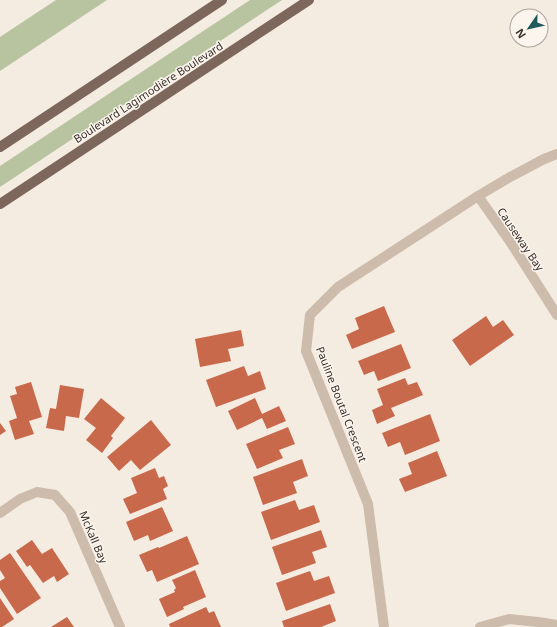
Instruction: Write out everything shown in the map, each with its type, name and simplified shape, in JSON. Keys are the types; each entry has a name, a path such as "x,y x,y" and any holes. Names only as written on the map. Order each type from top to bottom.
{"main road":[{"path":"0,147 222,0"},
{"name":"Boulevard Lagimodière Boulevard","path":"0,204 309,0"}],"street":[{"name":"Pauline Boutal Crescent","path":"384,627 368,504 306,350 310,315 338,287 478,196 530,166 557,154"},
{"name":"Causeway Bay","path":"478,196 511,243 557,314"},
{"name":"McKall Bay","path":"0,513 20,499 37,492 55,495 70,512 120,627"},
{"path":"480,627 509,619 557,625"}],"green space":[{"path":"56,0 107,0 0,71 0,37"},
{"path":"250,0 282,0 0,187 0,166"}],"building":[{"path":"384,306 395,332 352,349 346,335 359,329 355,318"},
{"path":"486,316 493,327 503,320 514,335 470,366 452,340"},
{"path":"241,330 244,346 228,349 231,361 200,367 195,339"},
{"path":"401,344 411,368 378,381 374,371 364,375 358,361"},
{"path":"244,366 248,376 260,371 266,389 216,407 206,380"},
{"path":"405,378 408,385 417,382 423,395 391,408 395,416 377,424 372,410 383,405 377,389"},
{"path":"31,382 42,417 29,421 34,434 15,440 9,421 17,418 10,396 17,394 15,387"},
{"path":"60,385 84,389 79,418 66,416 64,431 46,428 50,408 56,409"},
{"path":"101,398 125,418 111,436 113,438 102,453 86,440 96,428 84,419"},
{"path":"255,398 262,414 279,406 286,421 267,429 262,418 237,430 228,411"},
{"path":"430,414 440,441 405,455 400,442 388,447 382,433"},
{"path":"151,420 171,445 140,470 131,460 119,471 107,457"},
{"path":"0,423 6,431 0,435"},
{"path":"288,427 295,444 279,450 283,458 257,469 246,444"},
{"path":"437,451 447,476 405,492 399,479 412,474 408,463"},
{"path":"302,459 308,476 293,482 297,493 263,505 253,477"},
{"path":"155,468 159,478 164,476 168,486 163,489 167,499 130,514 123,499 137,493 131,478"},
{"path":"295,500 299,510 314,505 320,522 271,540 261,512"},
{"path":"162,507 173,531 150,541 148,535 134,541 126,522"},
{"path":"321,530 327,547 312,552 316,563 282,575 272,547"},
{"path":"187,536 199,564 157,582 152,570 147,572 139,555"},
{"path":"32,540 42,554 52,548 69,574 57,582 54,576 43,583 30,565 27,567 16,551"},
{"path":"10,553 41,598 17,614 0,588 0,581 5,578 0,570 0,560"},
{"path":"195,570 206,597 183,607 184,609 167,617 159,599 175,592 174,590 176,588 172,580"},
{"path":"310,571 314,581 329,576 335,593 286,611 276,583"},
{"path":"0,598 14,619 2,627 0,627"},
{"path":"330,604 336,621 321,627 284,627 282,621"},
{"path":"206,607 209,613 214,611 221,627 170,627 169,624"},
{"path":"67,617 74,627 51,627"}]}
